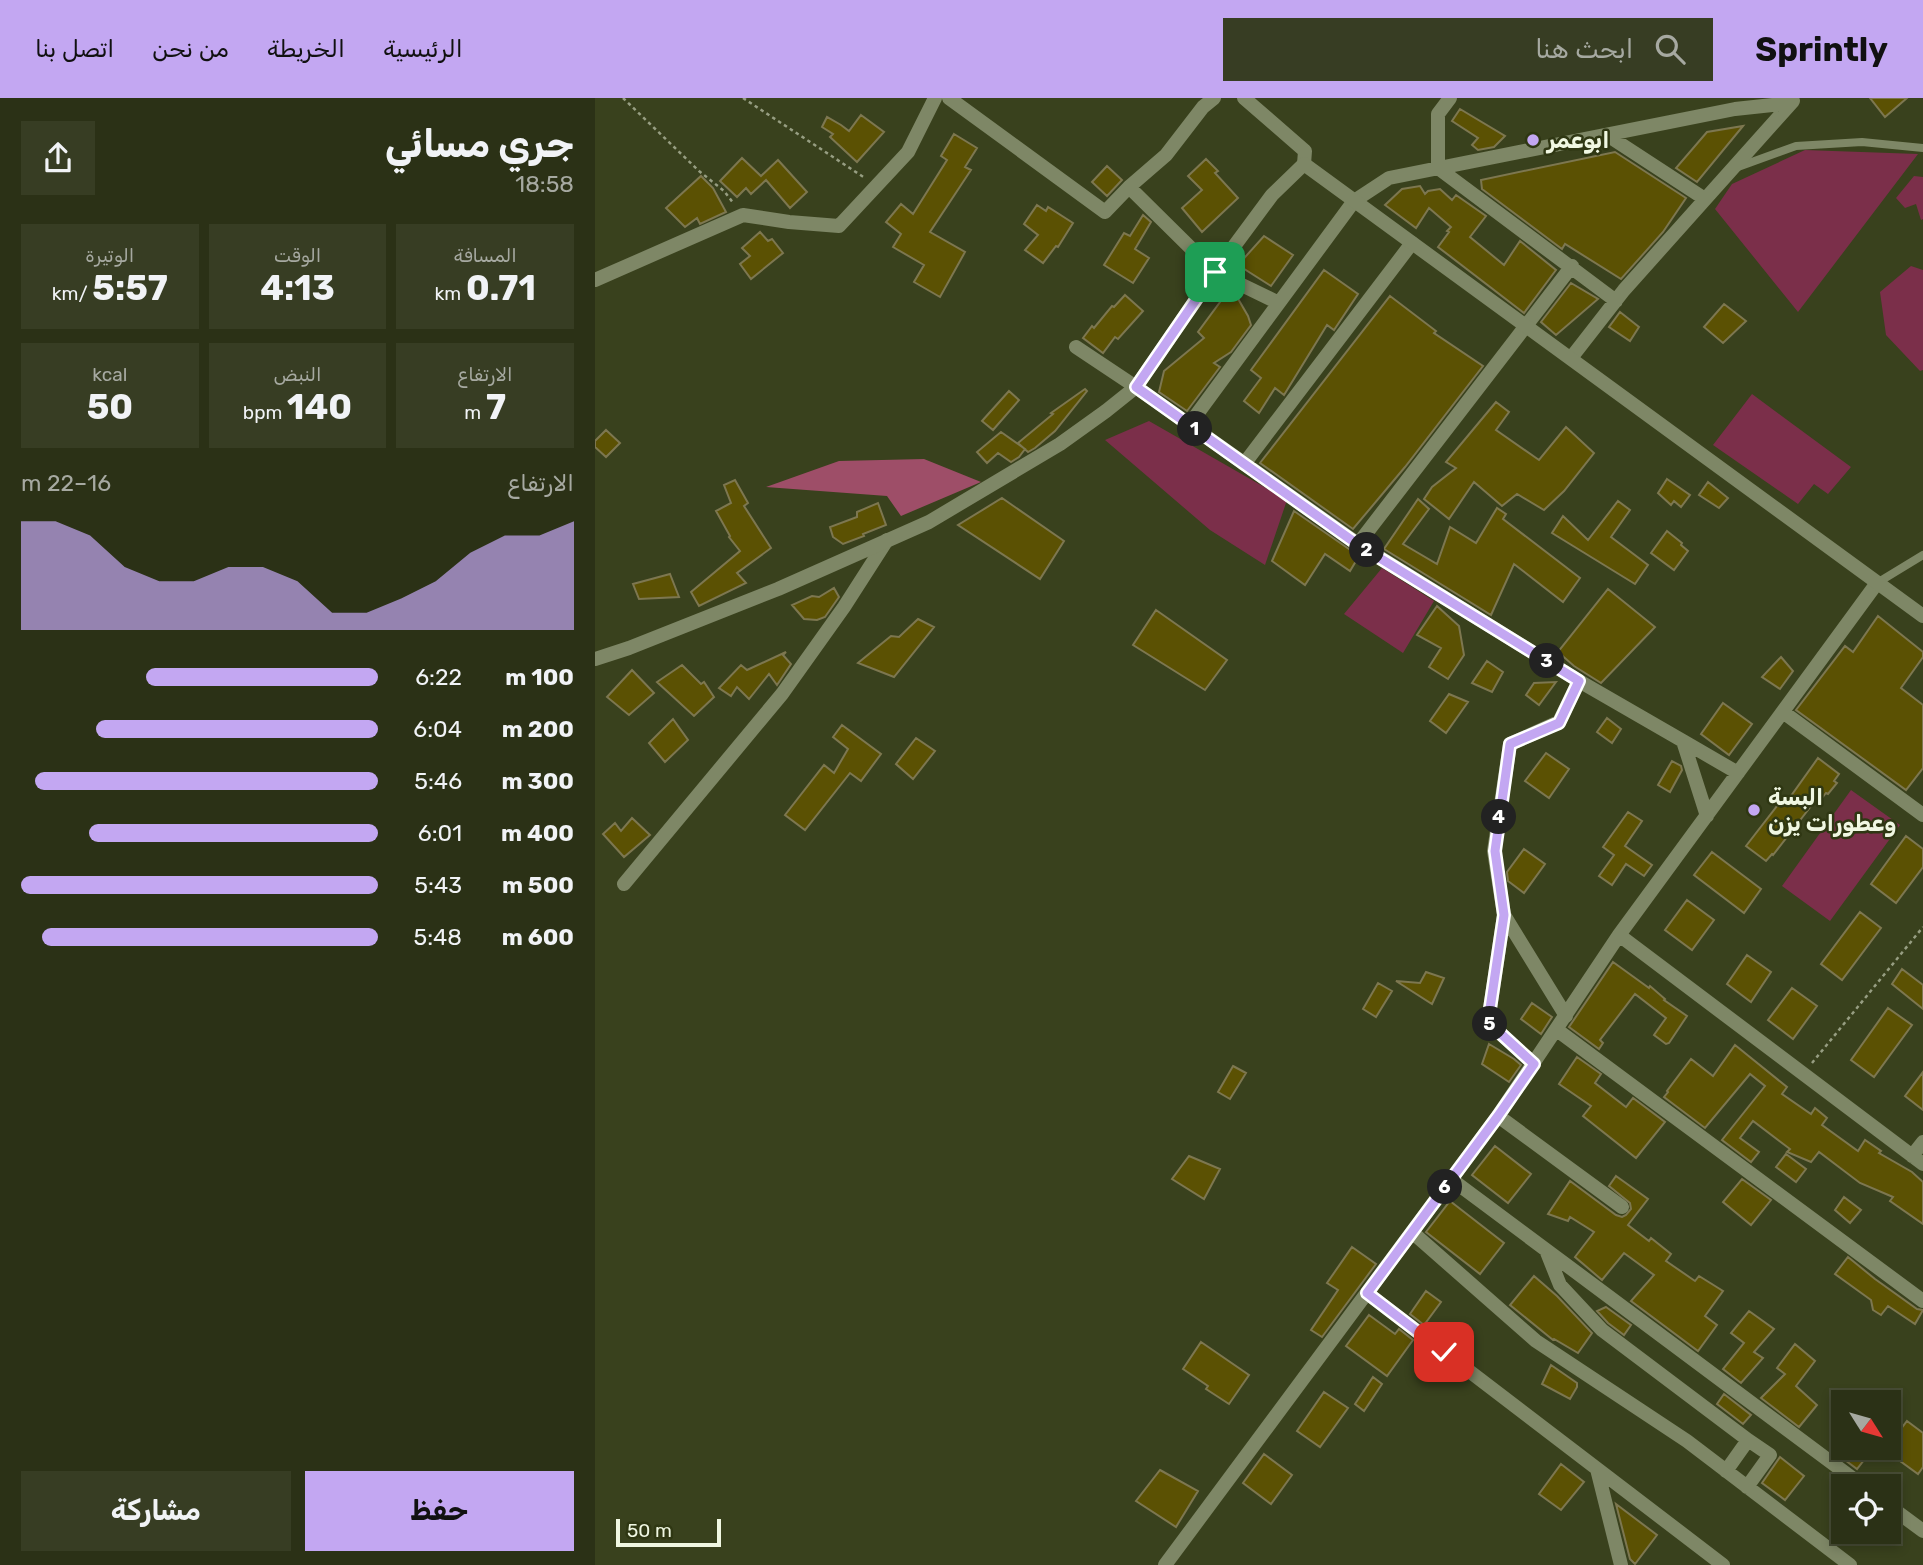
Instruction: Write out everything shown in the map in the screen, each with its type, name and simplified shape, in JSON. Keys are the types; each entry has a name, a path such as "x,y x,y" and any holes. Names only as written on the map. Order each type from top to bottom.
{"street":[{"path":"595,280 743,215 839,226 908,152 935,98"},
{"path":"949,98 1105,212 1166,155 1205,101"},
{"path":"595,659 778,589 929,522 1059,444 1136,387 1272,195 1304,164 1305,151 1244,98"},
{"path":"1438,168 1438,114 1450,98"},
{"path":"1189,425 1354,201 1389,178 1790,100"},
{"path":"1571,358 1616,300 1790,100"},
{"path":"1607,135 1705,199"},
{"path":"1304,164 1923,616"},
{"path":"1438,168 1616,300"},
{"path":"1129,187 1215,272 1279,303"},
{"path":"1244,464 1412,243"},
{"path":"1357,544 1572,266"},
{"path":"1076,347 1357,544 1579,681 1738,773"},
{"path":"624,884 782,694 844,607 887,540"},
{"path":"1165,1565 1498,1116 1619,935 1877,583"},
{"path":"1534,1064 1488,1022 1504,915 1495,851 1510,744 1559,723 1579,681"},
{"path":"1783,712 1923,815"},
{"path":"1683,741 1707,816"},
{"path":"1504,915 1566,1016"},
{"path":"1619,935 1917,1160 1923,1142"},
{"path":"1557,1030 1923,1301"},
{"path":"1498,1116 1622,1207"},
{"path":"1451,1179 1847,1474"},
{"path":"1412,1232 1536,1341 1687,1441 1850,1565"},
{"path":"1546,1250 1560,1285 1602,1330 1770,1455 1747,1487"},
{"path":"1367,1293 1723,1565"},
{"path":"1726,1471 1748,1440"},
{"path":"1597,1469 1623,1563"},
{"path":"1901,1515 1923,1531"}],"lane":[{"path":"1732,169 1796,146 1862,142 1923,148"},
{"path":"1877,583 1923,555"}],"path":[{"path":"623,98 699,171 724,191 743,215"},
{"path":"743,98 876,186"},
{"path":"1803,1074 1923,927"}],"shaded area":[{"path":"1805,150 1918,154 1798,312 1715,209 1732,184"},
{"path":"1914,176 1923,177 1921,220 1916,204 1905,208 1896,198"},
{"path":"1911,266 1923,270 1923,370 1920,371 1886,335 1880,292"},
{"path":"1752,394 1851,467 1828,494 1814,484 1798,504 1713,445"},
{"path":"1149,421 1287,500 1265,565 1210,530 1105,440"},
{"path":"924,459 981,482 901,516 887,496 766,487 839,461"},
{"path":"1382,568 1434,601 1403,653 1344,614"},
{"path":"1851,790 1900,825 1830,921 1782,886"}],"building":[{"path":"1870,98 1907,98 1885,117"},
{"path":"1460,109 1505,136 1494,147 1478,150 1472,145 1478,138 1452,121"},
{"path":"861,115 884,132 857,162 830,137 833,134 822,127 827,117 849,131"},
{"path":"1743,126 1697,182 1676,168 1707,132"},
{"path":"954,134 977,148 965,167 971,170 930,232 965,252 940,297 914,282 924,265 893,247 901,234 886,222 901,204 913,214 947,160 941,156"},
{"path":"1615,152 1686,198 1663,232 1621,279 1565,244 1562,249 1482,189 1481,180"},
{"path":"742,158 761,176 778,160 807,192 790,208 766,180 751,194 746,188 737,197 720,181"},
{"path":"1206,159 1238,198 1202,232 1182,208 1202,190 1188,176"},
{"path":"1107,166 1122,180 1107,196 1092,182"},
{"path":"701,176 713,188 726,212 700,224 697,218 685,227 666,208"},
{"path":"1420,186 1425,194 1440,189 1452,200 1456,195 1486,216 1470,237 1504,265 1520,241 1556,270 1524,313 1438,247 1451,227 1429,208 1416,228 1385,205 1402,189"},
{"path":"1037,205 1046,211 1048,207 1073,223 1058,247 1056,246 1043,263 1025,250 1038,235 1024,224"},
{"path":"1143,215 1151,222 1135,249 1149,258 1133,283 1104,265 1124,233 1130,236"},
{"path":"760,232 768,241 772,239 783,253 751,279 740,264 750,256 742,248"},
{"path":"1264,236 1293,255 1271,286 1238,265"},
{"path":"1324,270 1358,294 1334,330 1327,325 1284,395 1275,388 1259,413 1244,401 1261,378 1251,370"},
{"path":"1571,283 1598,299 1556,335 1541,322"},
{"path":"1229,290 1237,297 1251,325 1231,352 1214,363 1220,367 1187,411 1159,392 1164,371 1204,338 1198,332"},
{"path":"1125,295 1143,311 1118,339 1115,337 1103,353 1083,338"},
{"path":"1390,296 1436,331 1434,333 1483,366 1353,529 1260,463"},
{"path":"1724,304 1746,321 1723,343 1704,327"},
{"path":"1620,312 1639,327 1630,341 1609,327"},
{"path":"1085,389 1087,391 1055,431 1035,448 1028,452 1018,443 1053,414 1051,413"},
{"path":"1009,391 1019,400 993,430 982,421"},
{"path":"1496,402 1509,412 1496,430 1539,460 1566,427 1594,453 1564,491 1544,510 1517,494 1502,506 1474,482 1449,519 1424,499 1432,487 1456,468 1446,462"},
{"path":"606,430 620,443 606,457 595,447 595,441"},
{"path":"1001,432 1025,449 1011,462 998,453 987,463 977,452"},
{"path":"1667,479 1690,495 1681,507 1674,501 1671,505 1658,493"},
{"path":"735,480 748,503 744,506 771,548 737,573 746,583 699,606 691,592 740,551 729,537 716,511 731,503 724,485"},
{"path":"1708,482 1728,498 1719,508 1699,495"},
{"path":"1002,498 1064,541 1040,579 958,525"},
{"path":"1418,499 1429,509 1403,544 1437,564 1450,527 1476,543 1497,508 1506,514 1503,519 1580,578 1563,602 1514,564 1491,615 1384,549"},
{"path":"1618,501 1630,510 1611,537 1648,565 1635,584 1552,533 1563,516 1588,540"},
{"path":"878,503 886,525 843,544 833,537 830,527 857,517 857,512"},
{"path":"1294,511 1359,556 1350,571 1325,554 1305,585 1272,561"},
{"path":"1667,531 1688,551 1674,570 1651,553"},
{"path":"670,574 679,597 639,599 633,584"},
{"path":"834,588 839,597 825,617 817,620 804,619 792,605 812,596 819,597"},
{"path":"1608,589 1655,627 1601,683 1558,652"},
{"path":"1437,606 1459,626 1464,655 1448,679 1429,667 1441,648 1417,635"},
{"path":"1156,610 1227,660 1205,690 1133,645"},
{"path":"1878,616 1923,652 1923,657 1901,688 1923,705 1923,768 1906,790 1796,710 1845,646 1853,652"},
{"path":"918,619 934,627 894,677 858,663 891,636 899,637"},
{"path":"786,652 783,655 791,664 777,685 769,674 749,699 737,687 731,696 719,688 741,665 747,670"},
{"path":"1781,657 1793,671 1780,689 1762,677"},
{"path":"1487,661 1503,672 1492,692 1472,683"},
{"path":"682,665 701,684 704,682 714,697 694,716 657,682"},
{"path":"632,670 654,693 629,715 607,697"},
{"path":"1556,682 1539,705 1526,695 1534,683"},
{"path":"1449,694 1468,702 1446,733 1430,721"},
{"path":"1723,703 1752,724 1729,755 1701,734"},
{"path":"1607,718 1621,729 1612,743 1597,732"},
{"path":"673,719 688,740 665,762 649,743"},
{"path":"842,725 881,754 861,781 850,773 805,830 785,815 824,765 834,773 848,749 833,737"},
{"path":"916,738 935,751 913,779 896,764"},
{"path":"1546,753 1569,769 1549,798 1525,781"},
{"path":"1818,758 1839,774 1834,781 1837,783 1818,803 1815,801 1766,861 1746,846 1784,797 1788,800"},
{"path":"1672,761 1681,766 1682,770 1670,792 1658,785"},
{"path":"1628,812 1642,821 1625,846 1652,865 1644,876 1626,864 1612,885 1599,876 1614,855 1603,847"},
{"path":"632,818 650,835 624,857 603,834 615,823 621,831"},
{"path":"1906,836 1923,849 1923,867 1896,903 1871,884"},
{"path":"1524,849 1545,864 1524,893 1508,881 1507,872"},
{"path":"1712,852 1761,889 1744,913 1694,875"},
{"path":"1687,900 1714,920 1692,950 1665,930"},
{"path":"1860,912 1881,928 1842,980 1821,964"},
{"path":"1747,955 1771,972 1751,1002 1727,984"},
{"path":"1613,962 1649,988 1650,986 1687,1016 1669,1043 1666,1044 1654,1035 1666,1018 1635,994 1600,1040 1603,1043 1599,1049 1569,1027"},
{"path":"1902,969 1923,985 1923,1009 1892,984"},
{"path":"1426,972 1444,978 1432,1004 1396,981 1420,983"},
{"path":"1378,983 1392,991 1376,1017 1363,1009"},
{"path":"1792,988 1817,1006 1793,1039 1768,1020"},
{"path":"1532,1003 1552,1017 1541,1034 1521,1019"},
{"path":"1888,1008 1912,1025 1874,1077 1851,1060"},
{"path":"1489,1044 1521,1065 1509,1082 1482,1064"},
{"path":"1735,1045 1787,1087 1782,1094 1811,1114 1815,1108 1827,1118 1822,1125 1858,1151 1865,1140 1881,1151 1879,1153 1912,1172 1923,1182 1923,1224 1890,1201 1893,1197 1860,1183 1819,1152 1811,1162 1787,1152 1790,1149 1753,1121 1740,1138 1759,1152 1751,1162 1722,1140 1765,1086 1750,1074 1705,1128 1664,1097 1691,1059 1713,1076"},
{"path":"1577,1057 1601,1074 1595,1083 1626,1107 1633,1098 1665,1122 1636,1158 1583,1116 1591,1106 1559,1084"},
{"path":"1233,1066 1246,1073 1230,1099 1218,1092"},
{"path":"1923,1072 1923,1110 1905,1096"},
{"path":"1495,1146 1531,1174 1508,1203 1472,1175"},
{"path":"1786,1154 1806,1169 1796,1182 1776,1167"},
{"path":"1189,1156 1220,1169 1204,1199 1172,1179"},
{"path":"1616,1176 1648,1199 1628,1225 1671,1254 1666,1261 1695,1281 1699,1276 1723,1291 1705,1316 1717,1325 1698,1351 1631,1301 1654,1275 1624,1253 1602,1280 1575,1257 1594,1232 1570,1217 1568,1221 1548,1214 1570,1181 1616,1215 1626,1215 1631,1209 1630,1203 1609,1186"},
{"path":"1742,1179 1771,1200 1751,1225 1723,1202"},
{"path":"1844,1197 1861,1210 1850,1223 1835,1210"},
{"path":"1450,1201 1504,1243 1480,1274 1426,1232"},
{"path":"1352,1247 1376,1264 1322,1337 1311,1330 1338,1290 1327,1283"},
{"path":"1848,1257 1917,1309 1923,1310 1915,1324 1888,1306 1881,1315 1873,1310 1871,1300 1835,1274"},
{"path":"1534,1276 1592,1333 1578,1353 1553,1340 1510,1305"},
{"path":"1426,1291 1441,1302 1424,1325 1410,1314"},
{"path":"1606,1307 1631,1325 1624,1335 1597,1311"},
{"path":"1749,1311 1774,1329 1754,1352 1763,1358 1741,1383 1723,1369 1744,1343 1731,1333"},
{"path":"1369,1315 1395,1334 1399,1329 1413,1340 1387,1376 1346,1346"},
{"path":"1201,1342 1249,1375 1229,1404 1183,1369"},
{"path":"1795,1344 1815,1361 1796,1386 1817,1405 1799,1427 1761,1398 1785,1374 1777,1368"},
{"path":"1551,1365 1577,1383 1570,1399 1542,1384"},
{"path":"1373,1377 1382,1384 1364,1411 1355,1404"},
{"path":"1324,1392 1348,1408 1320,1447 1297,1431"},
{"path":"1724,1394 1751,1415 1743,1424 1717,1404"},
{"path":"1907,1421 1923,1433 1923,1467 1918,1474 1899,1460 1901,1460 1901,1429"},
{"path":"1264,1454 1292,1475 1271,1504 1243,1483"},
{"path":"1780,1457 1804,1476 1785,1500 1762,1483"},
{"path":"1845,1460 1864,1460 1857,1469"},
{"path":"1561,1464 1584,1482 1561,1510 1539,1494"},
{"path":"1160,1470 1198,1491 1176,1527 1136,1501"},
{"path":"1616,1504 1657,1535 1635,1564 1630,1559"}],"place":[{"name":"ابوعمر","path":"1533,140"},
{"name":"البسة وعطورات يزن","path":"1754,810"}],"route":[{"path":"1215,272 1136,387 1357,544 1579,681 1559,723 1510,744 1495,851 1504,915 1488,1022 1534,1064 1367,1293 1444,1352"}]}
